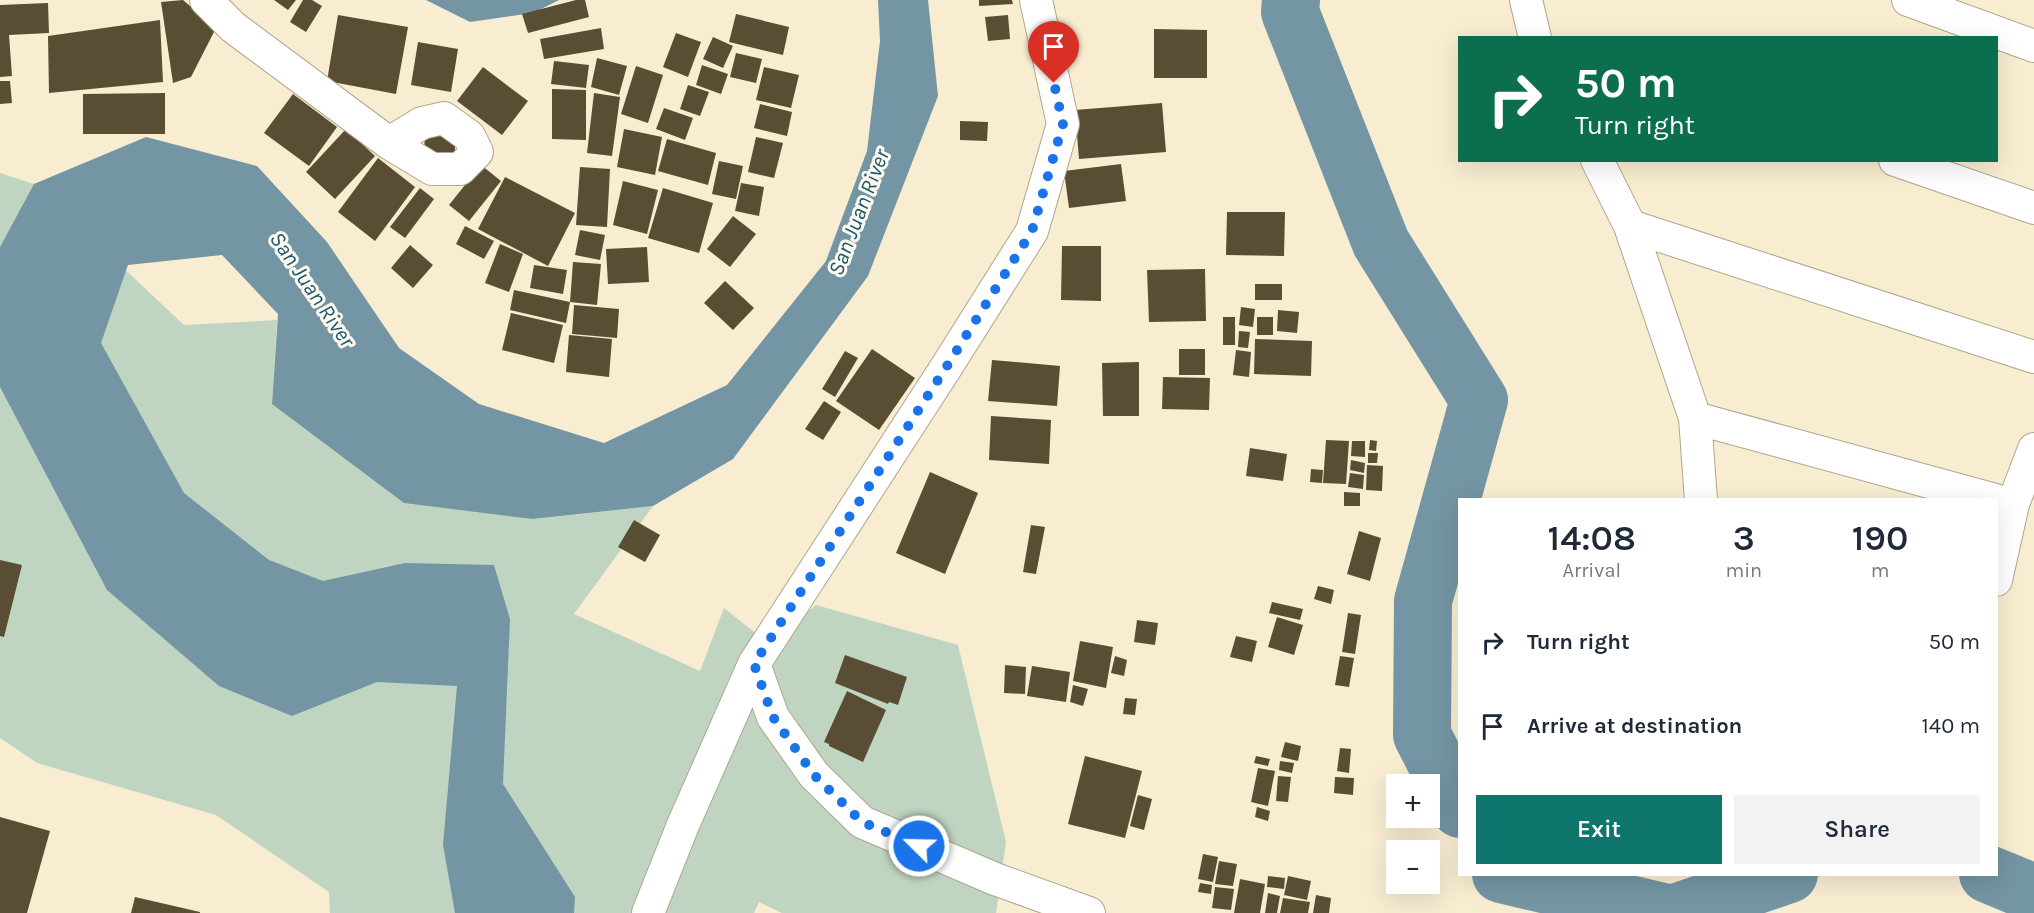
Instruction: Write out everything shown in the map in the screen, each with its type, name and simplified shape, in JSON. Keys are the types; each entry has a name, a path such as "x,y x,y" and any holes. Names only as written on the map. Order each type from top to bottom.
{"street":[{"path":"206,0 233,27 389,143"},
{"path":"648,913 683,825 754,664 1032,231 1063,124 1036,0"},
{"path":"1526,0 1535,36"},
{"path":"1908,0 2034,46"},
{"path":"1597,162 1630,226 1695,418 1701,498"},
{"path":"1901,162 2034,208"},
{"path":"1630,226 2034,357"},
{"path":"1695,418 1991,498"},
{"path":"1998,554 2002,501 2034,449"},
{"path":"754,664 773,717 814,775 862,822 995,879 1089,913"}],"green space":[{"path":"0,173 34,184 184,325 277,320 272,404 535,519 653,506 574,614 700,671 724,608 768,643 816,605 958,645 1006,842 996,913 782,913 759,902 754,913 330,913 329,892 216,815 37,763 0,738"}],"water":[{"path":"426,0 559,0 533,13 470,22"},
{"name":"San Juan River","path":"878,0 928,0 938,96 868,276 733,459 653,506 533,519 404,503 272,404 278,314 222,255 128,265 101,343 184,493 269,560 323,581 405,563 494,565 510,619 503,784 575,897 574,913 455,913 443,845 457,686 377,682 292,716 219,686 107,590 0,387 0,247 34,184 146,137 257,166 327,242 399,348 479,404 604,443 727,385 826,261 867,151 880,41"}],"building":[{"path":"183,0 216,28 191,77 173,83 161,2"},
{"path":"274,0 296,0 288,10"},
{"path":"303,0 312,0 322,6 306,32 290,22"},
{"path":"576,0 585,0 589,17 528,33 522,14"},
{"path":"979,0 1012,0 1013,4 979,6"},
{"path":"48,3 49,33 9,35 12,76 0,77 0,5"},
{"path":"736,14 789,27 783,55 729,42"},
{"path":"338,15 408,27 396,94 327,81"},
{"path":"1008,15 1010,39 988,41 985,17"},
{"path":"160,20 163,82 49,93 48,36"},
{"path":"601,28 604,49 544,59 540,39"},
{"path":"1154,29 1207,30 1207,78 1154,78"},
{"path":"676,33 701,42 688,77 663,67"},
{"path":"713,37 733,46 723,68 703,59"},
{"path":"418,42 458,49 451,92 411,85"},
{"path":"736,53 762,59 756,83 730,77"},
{"path":"597,58 627,66 619,95 591,87"},
{"path":"554,61 589,65 586,88 551,84"},
{"path":"702,65 728,74 721,94 696,85"},
{"path":"636,66 663,75 648,123 621,114"},
{"path":"483,67 528,101 502,135 457,101"},
{"path":"764,67 799,75 791,108 756,100"},
{"path":"0,81 10,81 12,103 0,104"},
{"path":"688,85 709,92 700,116 680,109"},
{"path":"552,89 586,90 586,140 552,139"},
{"path":"165,93 165,134 83,134 83,94"},
{"path":"594,93 620,97 612,156 587,153"},
{"path":"293,94 337,127 309,166 264,133"},
{"path":"1162,103 1166,152 1079,159 1075,110"},
{"path":"760,104 792,112 787,136 754,128"},
{"path":"664,108 693,118 685,140 656,129"},
{"path":"960,121 988,122 987,141 960,140"},
{"path":"425,128 455,128 455,158 424,158"},
{"path":"346,129 375,156 335,199 306,172"},
{"path":"624,129 662,137 655,175 617,167"},
{"path":"756,137 783,143 774,178 748,172"},
{"path":"667,139 716,153 708,185 658,171"},
{"path":"378,158 415,187 375,241 338,212"},
{"path":"719,161 743,166 736,199 712,194"},
{"path":"1121,164 1126,201 1069,208 1064,171"},
{"path":"481,165 501,181 469,221 449,205"},
{"path":"580,167 610,169 607,227 576,225"},
{"path":"505,177 575,213 548,266 478,229"},
{"path":"623,181 658,190 647,234 613,225"},
{"path":"741,183 764,187 759,216 735,211"},
{"path":"420,188 434,199 405,238 390,227"},
{"path":"663,188 713,203 699,253 648,238"},
{"path":"1227,212 1285,212 1284,256 1226,255"},
{"path":"733,216 756,234 730,267 707,249"},
{"path":"465,226 494,241 484,259 456,244"},
{"path":"580,230 605,235 600,260 575,255"},
{"path":"500,244 523,254 509,292 485,283"},
{"path":"410,245 433,265 413,288 391,268"},
{"path":"1062,246 1101,246 1101,301 1061,300"},
{"path":"647,247 649,282 608,284 606,249"},
{"path":"573,262 601,264 597,305 570,302"},
{"path":"534,265 567,270 563,294 530,288"},
{"path":"1205,269 1206,321 1149,322 1147,270"},
{"path":"725,281 754,308 733,330 704,303"},
{"path":"1255,284 1282,284 1282,300 1255,300"},
{"path":"514,290 570,302 566,323 510,310"},
{"path":"574,305 619,309 617,338 572,334"},
{"path":"1241,307 1255,309 1253,327 1239,325"},
{"path":"1278,310 1299,312 1297,333 1277,331"},
{"path":"511,313 563,325 554,363 502,350"},
{"path":"1223,317 1235,317 1235,345 1223,345"},
{"path":"1257,317 1273,317 1273,335 1257,335"},
{"path":"1239,331 1250,332 1248,348 1238,347"},
{"path":"569,335 612,339 609,377 566,372"},
{"path":"1255,339 1312,341 1311,376 1254,374"},
{"path":"872,349 915,378 879,430 836,401"},
{"path":"1179,349 1205,349 1205,375 1179,375"},
{"path":"1236,350 1251,352 1249,377 1233,375"},
{"path":"845,351 858,358 835,397 822,389"},
{"path":"992,360 1060,366 1057,406 988,401"},
{"path":"1139,362 1139,416 1103,416 1102,363"},
{"path":"1163,377 1210,378 1209,410 1162,409"},
{"path":"824,401 841,412 823,440 805,429"},
{"path":"991,416 1051,420 1049,464 989,460"},
{"path":"1326,440 1349,441 1346,484 1323,483"},
{"path":"1370,440 1377,441 1376,451 1369,450"},
{"path":"1352,441 1365,441 1365,457 1351,456"},
{"path":"1250,448 1287,454 1283,481 1246,476"},
{"path":"1368,453 1378,453 1377,463 1368,463"},
{"path":"1351,460 1365,463 1364,473 1350,470"},
{"path":"1367,465 1383,466 1382,491 1366,490"},
{"path":"1311,469 1323,470 1322,483 1310,482"},
{"path":"930,472 978,493 945,574 896,553"},
{"path":"1350,473 1364,475 1363,489 1348,487"},
{"path":"1344,492 1360,493 1360,506 1344,506"},
{"path":"634,520 660,535 645,562 618,547"},
{"path":"1031,525 1045,527 1036,574 1023,572"},
{"path":"1359,531 1381,538 1370,581 1347,574"},
{"path":"0,560 22,565 4,637 0,636"},
{"path":"1318,586 1334,590 1331,604 1314,599"},
{"path":"1272,602 1303,609 1300,620 1269,613"},
{"path":"1348,613 1361,615 1355,654 1342,652"},
{"path":"1277,617 1303,625 1294,655 1268,647"},
{"path":"1137,620 1158,623 1155,645 1134,642"},
{"path":"1236,636 1257,641 1252,662 1230,657"},
{"path":"1080,641 1113,647 1106,688 1073,681"},
{"path":"845,655 907,677 898,705 889,702 888,704 835,683"},
{"path":"1115,656 1127,660 1124,676 1111,673"},
{"path":"1340,656 1354,658 1349,687 1335,685"},
{"path":"1005,665 1026,667 1025,694 1004,693"},
{"path":"1032,666 1070,672 1066,702 1027,696"},
{"path":"1073,685 1088,689 1083,706 1070,702"},
{"path":"847,691 886,710 863,762 824,742"},
{"path":"1125,698 1137,699 1135,715 1123,714"},
{"path":"1285,742 1301,746 1298,761 1281,757"},
{"path":"1340,748 1351,749 1349,773 1337,771"},
{"path":"1085,756 1142,771 1125,838 1068,824"},
{"path":"1256,756 1270,759 1268,766 1254,763"},
{"path":"1280,761 1294,763 1292,773 1279,770"},
{"path":"1258,768 1275,771 1268,806 1251,802"},
{"path":"1278,776 1291,777 1288,802 1276,801"},
{"path":"1335,777 1354,778 1353,795 1334,793"},
{"path":"1138,795 1152,799 1144,830 1130,826"},
{"path":"1257,807 1270,811 1268,821 1255,817"},
{"path":"0,817 50,831 27,913 0,913"},
{"path":"1203,854 1218,857 1213,882 1198,879"},
{"path":"1219,861 1237,864 1233,886 1215,884"},
{"path":"1268,876 1285,878 1284,889 1267,887"},
{"path":"1288,876 1311,881 1307,900 1284,895"},
{"path":"1240,879 1265,884 1260,913 1234,913"},
{"path":"1200,883 1212,885 1211,894 1198,892"},
{"path":"1215,887 1234,889 1231,910 1212,908"},
{"path":"1268,893 1280,896 1277,913 1265,913"},
{"path":"1316,895 1331,898 1329,913 1313,913"},
{"path":"135,897 200,912 200,913 131,913"},
{"path":"1283,898 1310,902 1308,913 1280,913"}],"waterway":[{"path":"1291,0 1290,12 1381,243 1479,400 1423,601 1422,735 1458,805"},
{"path":"1510,876 1667,913"},
{"path":"1675,913 1783,876"},
{"path":"1993,876 2034,893"}],"route":[{"path":"919,846 862,822 814,775 773,717 754,664 1032,231 1063,124 1054,83"}]}
